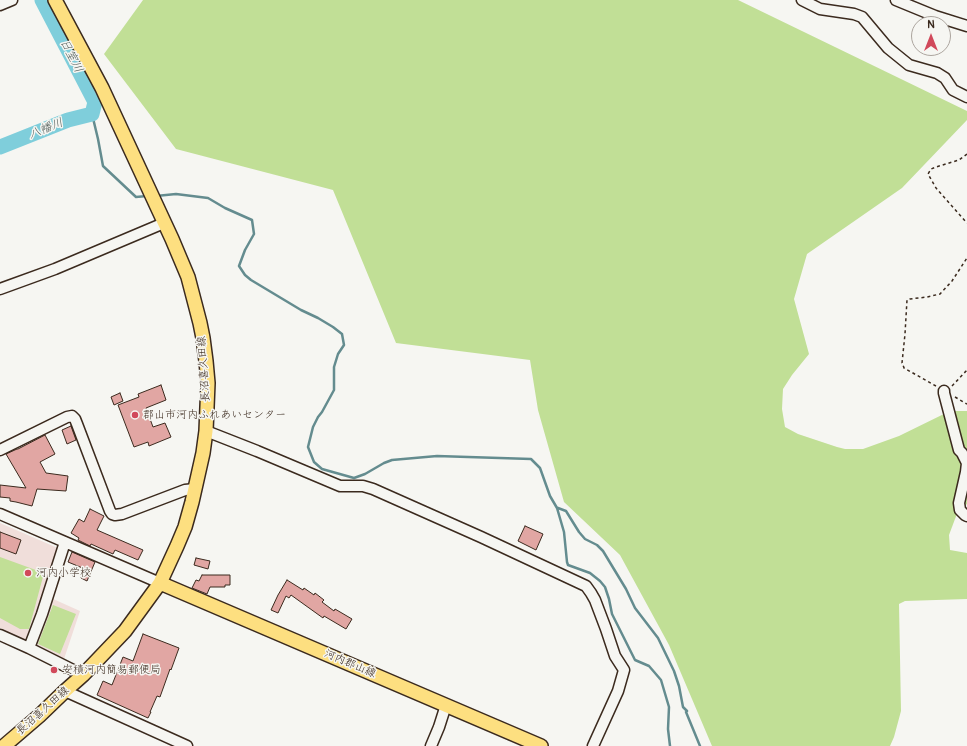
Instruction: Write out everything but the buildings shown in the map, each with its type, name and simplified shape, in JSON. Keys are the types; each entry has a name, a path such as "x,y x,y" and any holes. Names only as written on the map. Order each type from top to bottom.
{"main road":[{"name":"長沼喜久田線","path":"4,746 84,675 124,631 160,582 178,546 185,527 204,453 206,431 208,383 203,338 188,277 102,88 55,0"},
{"name":"河内郡山線","path":"160,582 541,746"}],"street":[{"path":"0,5 12,0"},
{"path":"802,0 820,9 854,14 862,17 888,48 909,65 937,73 945,78 953,90 967,97"},
{"path":"896,0 935,16 967,26"},
{"path":"0,289 55,269 164,223"},
{"path":"946,392 944,394 958,450 967,463 959,503 960,510 967,516"},
{"path":"0,450 67,417 72,416 75,419 112,514 122,514 185,490 195,489"},
{"path":"206,431 340,486 363,486 373,489 586,586 592,592 606,629 614,656 624,670 618,691 593,746"},
{"path":"0,514 160,582"},
{"path":"29,648 42,614 65,542"},
{"path":"0,634 84,675"},
{"path":"65,691 187,746"},
{"path":"431,746 446,705"}],"path":[{"path":"967,154 959,160 931,169 928,174 936,188 967,223"},
{"path":"967,258 952,281 940,294 927,298 907,300 902,363 904,368 967,404"},
{"path":"946,392 967,370"}],"shaded area":[{"name":"河内小学校","path":"0,523 60,549 51,598 80,611 63,662 0,628"}],"green space":[{"path":"143,0 738,0 967,111 967,120 902,188 807,254 794,299 809,354 783,389 782,409 785,427 798,434 845,449 863,449 899,436 950,411 967,411 967,504 958,511 949,535 950,550 967,553 967,599 905,601 899,604 901,711 890,746 712,746 669,645 620,555 564,502 538,410 530,360 396,343 333,190 176,149 104,54"},
{"path":"0,557 44,573 29,629 20,629 0,618"},
{"path":"53,605 76,614 60,654 38,644"}],"waterway":[{"name":"日室川","path":"0,147 68,120 92,114 95,102 42,0"},
{"path":"92,114 103,166 136,197 147,196"},
{"path":"156,196 176,194 208,198 225,208 252,220 254,234 245,250 239,266 245,275 301,310 333,327 342,334 344,345 338,354 334,367 334,390 313,427 308,447 314,462 322,469 354,478 392,460 437,456 531,459 540,468 550,496 557,508 564,532 568,565 590,573 605,587 612,614 635,660 649,666 661,680 669,707 668,729 670,746"},
{"path":"558,508 566,511 585,539 597,545 603,551 626,589 635,608 658,638 674,671 679,686 683,707 687,711 686,712 700,746"}],"place":[{"name":"郡山市河内ふれあいセンター","path":"135,415"},
{"name":"河内小学校","path":"28,573"},
{"name":"安積河内簡易郵便局","path":"54,670"}],"water label":[{"name":"八幡川","path":"46,129"}]}
